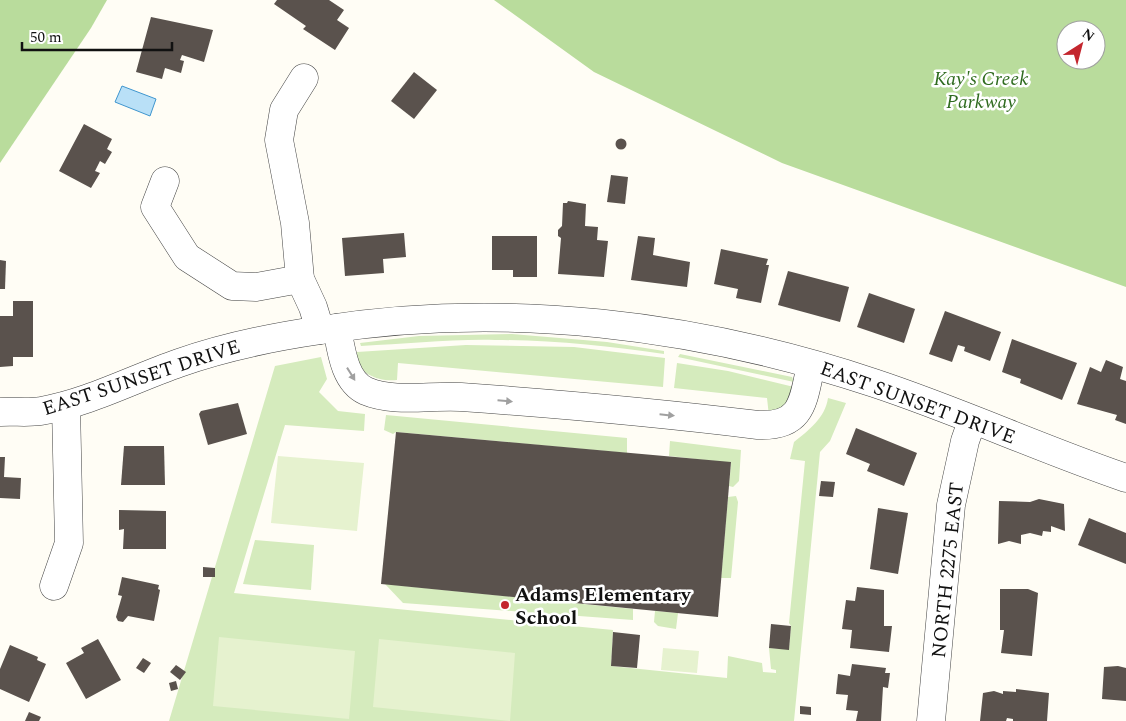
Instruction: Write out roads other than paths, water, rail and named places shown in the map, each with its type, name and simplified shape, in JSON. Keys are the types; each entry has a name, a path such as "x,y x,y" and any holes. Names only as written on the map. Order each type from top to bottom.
{"street":[{"path":"304,78 284,110 279,140 295,223 300,279 313,307 342,351 350,376 366,390 393,396 458,396 758,425 775,425 789,420 802,406 811,365"},
{"path":"165,181 155,207 187,257 232,286 256,287 300,279"},
{"name":"EAST SUNSET DRIVE","path":"0,412 38,411 66,406 181,362 248,343 329,329 472,316 594,322 744,346 875,383 1126,478"},
{"path":"54,586 69,543 66,406"},
{"name":"NORTH 2275 EAST","path":"931,721 951,505 965,441 972,421"}],"water":[{"path":"122,86 156,99 150,116 115,102"}],"place":[{"name":"Adams Elementary School","path":"505,605"}],"park label":[{"name":"Kay's Creek Parkway","path":"981,90"}]}
